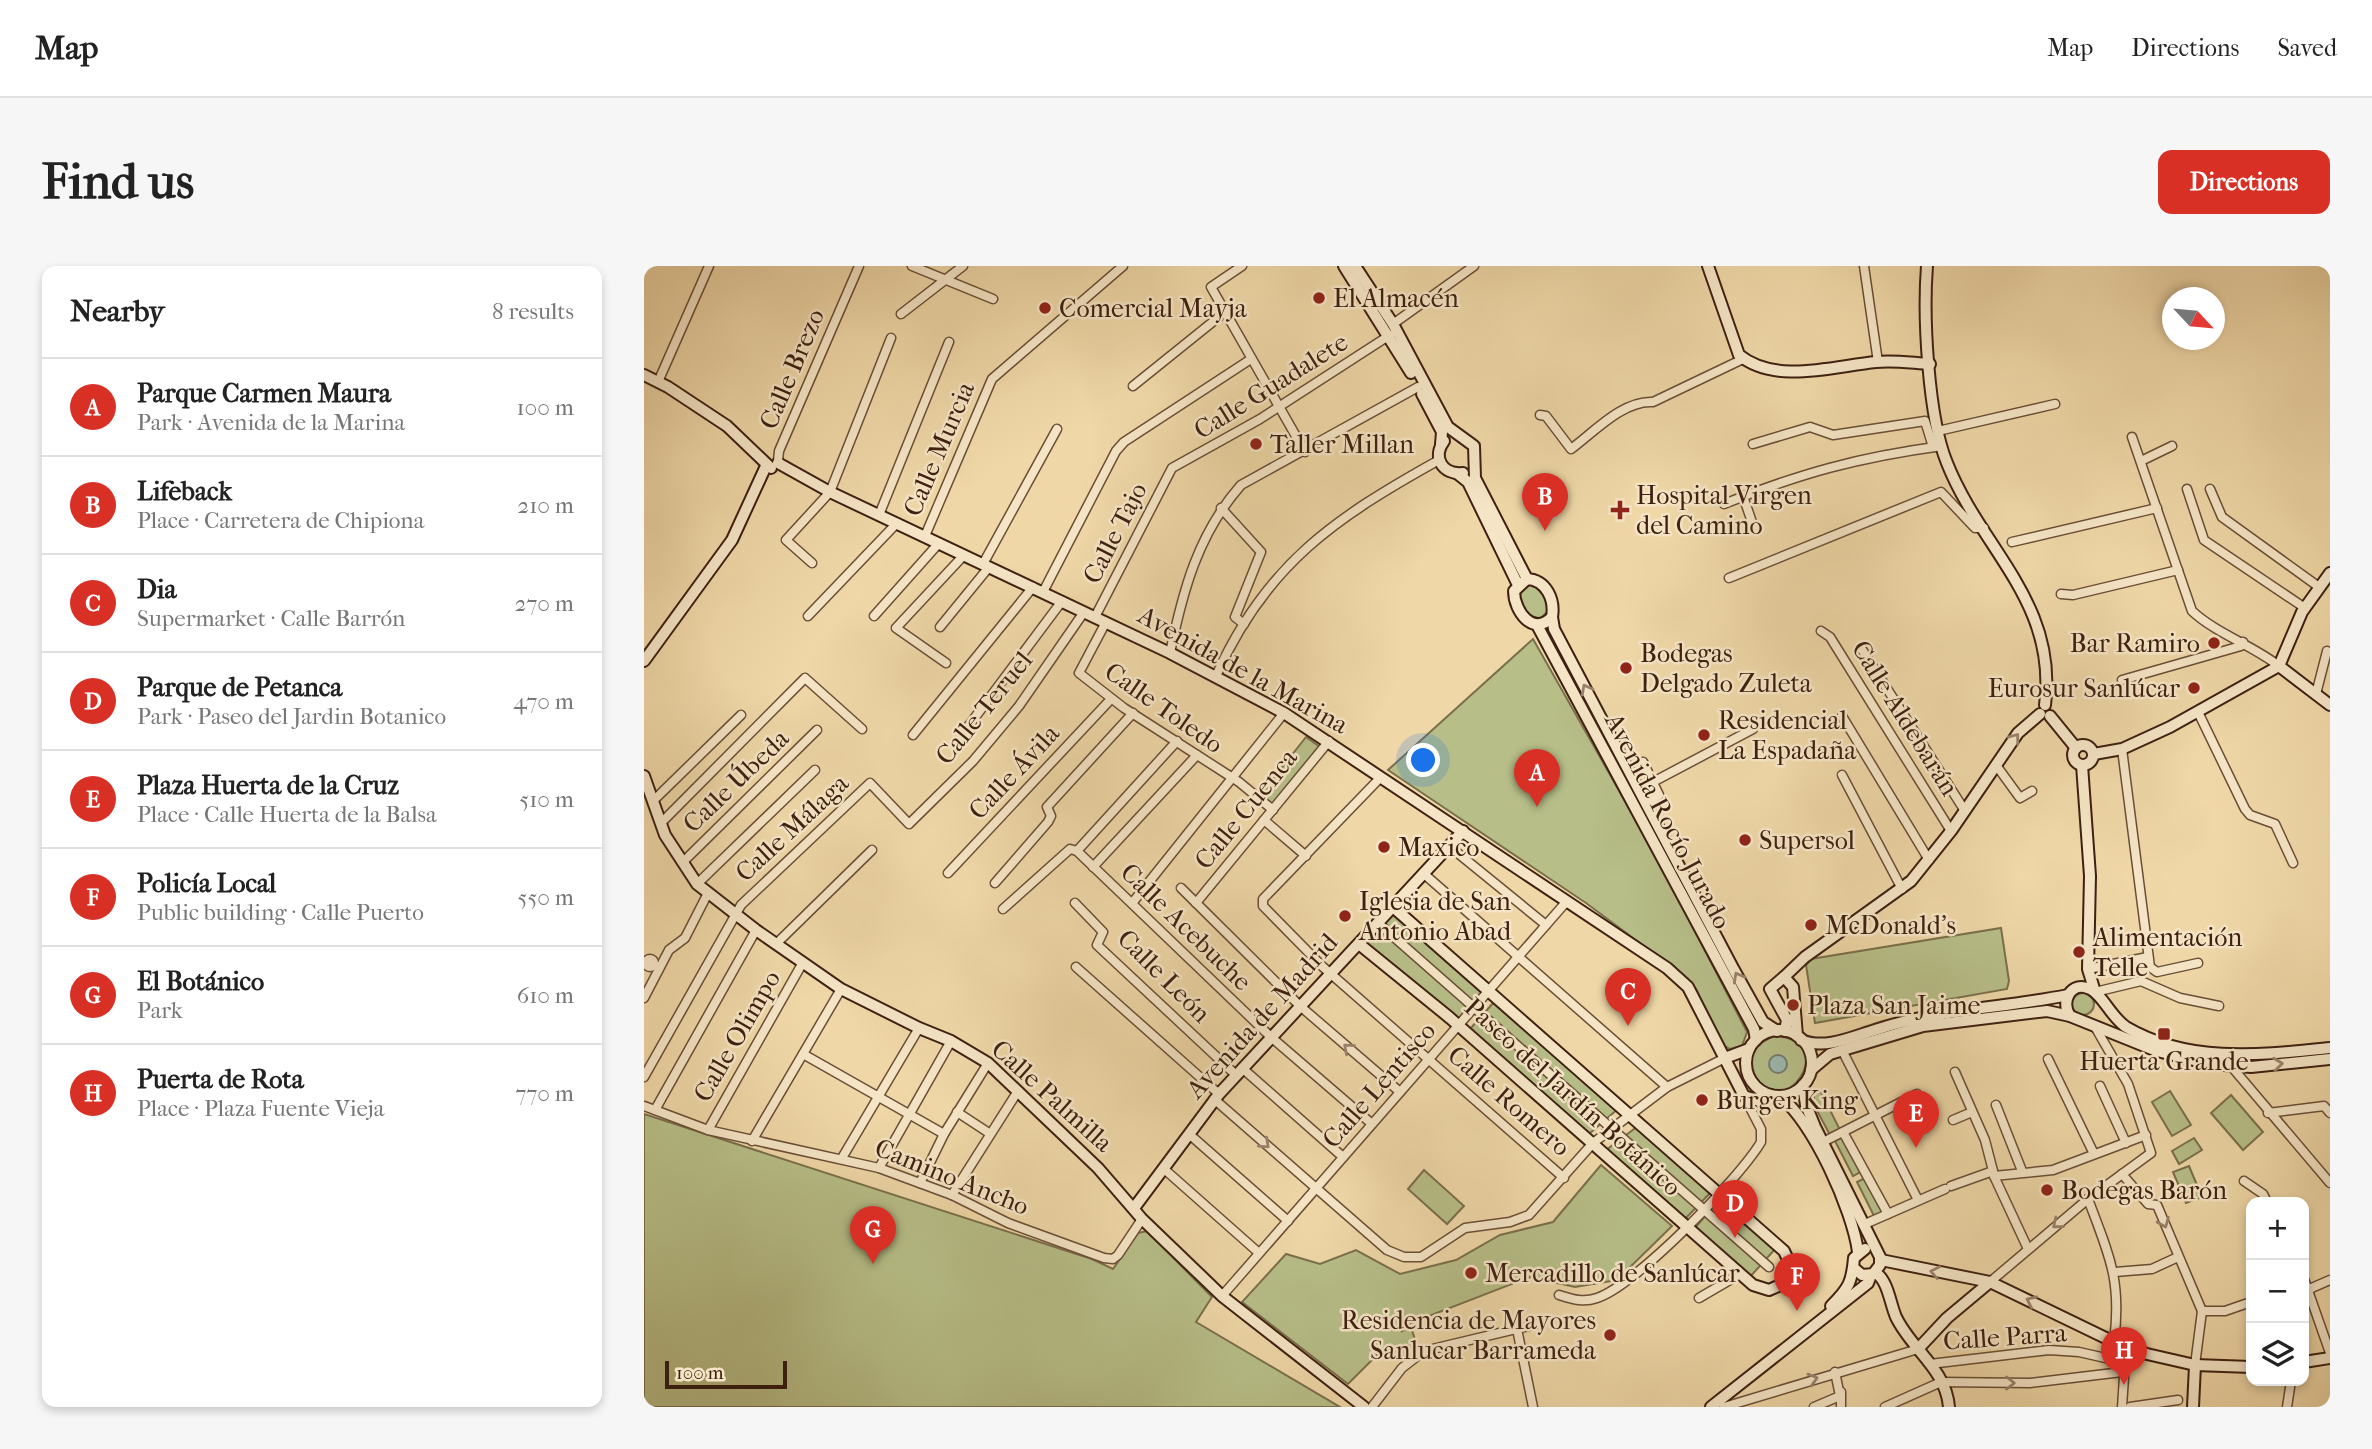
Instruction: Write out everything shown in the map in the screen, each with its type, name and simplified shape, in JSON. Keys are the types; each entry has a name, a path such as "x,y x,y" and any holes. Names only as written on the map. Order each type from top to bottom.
{"street":[{"path":"658,382 709,266"},
{"name":"Calle Brezo","path":"772,463 859,266"},
{"path":"912,266 993,299"},
{"path":"901,314 963,266"},
{"name":"Calle Murcia","path":"925,536 992,379 1123,266"},
{"path":"1242,266 1211,287 1305,452"},
{"path":"1344,266 1391,330 1442,432 1439,460 1448,471 1458,474 1468,482 1522,582"},
{"path":"1355,266 1448,427 1474,446 1475,478 1522,582 1514,603 1528,621 1537,625 1545,623 1552,617 1553,602 1544,586 1522,582"},
{"name":"Calle Guadalete","path":"1172,468 1200,456 1279,408 1391,330 1474,266"},
{"path":"1708,266 1739,355 1743,359 1765,368 1803,371 1845,369 1878,362 1930,364"},
{"path":"1864,266 1878,362"},
{"path":"1927,266 1930,364 1938,447"},
{"path":"1133,386 1225,312"},
{"path":"812,563 786,540 830,492 891,338"},
{"path":"879,515 949,342"},
{"path":"914,735 1038,590 1115,451 1124,442 1251,359"},
{"path":"1540,415 1546,416 1571,449 1626,408 1642,402 1653,402 1743,359"},
{"name":"Avenida de la Marina","path":"644,375 699,406 772,463 1170,653 1284,713 1329,741 1380,778 1667,968 1688,987 1744,1096"},
{"path":"1170,653 1191,568 1221,508 1241,485 1419,387"},
{"path":"1938,431 2054,404"},
{"path":"1753,444 1810,427 1833,435 1925,421 1961,494 1985,528 2036,618 2045,655 2045,712 2076,748"},
{"path":"940,627 986,565 1057,429"},
{"path":"1441,444 1449,437 1460,435"},
{"path":"2132,437 2192,611 2206,624 2243,642 2279,666 2330,705"},
{"path":"2141,461 2172,446"},
{"path":"1724,504 1821,468 1883,454 1938,447"},
{"path":"1216,677 1244,624 1279,574 1318,535 1356,508 1439,460"},
{"path":"644,662 732,540 772,463"},
{"path":"1458,474 1468,471 1474,464"},
{"name":"Calle Tajo","path":"1101,620 1172,468"},
{"path":"2187,489 2204,540 2305,608"},
{"path":"2210,489 2222,517 2319,587"},
{"path":"1729,578 1941,492 1975,528 1985,528"},
{"path":"1743,496 1754,528"},
{"path":"1221,508 1261,552 1235,617 1244,624"},
{"path":"2012,542 2157,508"},
{"path":"808,616 897,523"},
{"path":"874,616 939,543"},
{"path":"946,663 896,628 964,555"},
{"path":"2061,594 2073,595 2178,570"},
{"path":"2094,754 2122,749 2198,712 2279,666 2305,608 2330,573"},
{"path":"967,728 1062,601"},
{"name":"Calle Teruel","path":"909,824 973,761 1019,706 1084,612"},
{"name":"Avenida Rocío Jurado","path":"1552,617 1554,629 1763,1022 1781,1031"},
{"name":"Calle Toledo","path":"1101,620 1079,673 1111,699 1177,741 1273,810"},
{"name":"Avenida Rocío Jurado","path":"1537,625 1754,1029 1753,1044"},
{"name":"Calle Aldebarán","path":"1821,631 1830,637 1951,831"},
{"path":"2122,680 2241,646 2243,642"},
{"path":"1861,648 1965,811"},
{"path":"2316,694 2328,651"},
{"path":"661,823 805,678 862,729"},
{"name":"Calle Ávila","path":"948,873 1111,699"},
{"path":"1076,967 1315,1189 1387,1250 1404,1257 1421,1257 1465,1228 1510,1222 1529,1215 1593,1143 1630,1114 1667,1087 1781,1031 1787,1020 1770,989 1805,957 1902,889 1951,831 2018,733 2045,712"},
{"path":"2198,712 2245,809 2250,815 2275,824 2293,863"},
{"path":"995,883 1048,822 1051,816 1047,807 1133,713"},
{"path":"1133,902 1284,713"},
{"path":"653,801 741,715"},
{"path":"1842,716 1929,860"},
{"path":"1653,782 1753,729"},
{"name":"Calle Úbeda","path":"683,862 817,730"},
{"path":"1003,909 1070,849 1077,851 1177,741"},
{"name":"Calle Cuenca","path":"1196,903 1329,741"},
{"path":"2076,748 2088,746 2094,754"},
{"path":"2076,748 2074,758 2081,765 2090,876 2088,969 2097,995 2109,1013 2128,1028 2171,1045 2203,1052 2232,1056 2330,1048"},
{"path":"2122,749 2150,967 2157,972 2198,963"},
{"path":"2081,765 2090,763 2094,754"},
{"path":"1093,867 1197,755"},
{"name":"Avenida Rocío Jurado","path":"1643,762 1659,795 1646,803"},
{"path":"1996,765 2020,798 2032,791"},
{"path":"697,884 815,770"},
{"path":"1842,775 1902,889"},
{"name":"Calle Palmilla","path":"644,776 661,823 697,884 735,915 841,989 951,1041 988,1063 1098,1168 1142,1219 1222,1296 1364,1407"},
{"path":"1264,820 1306,856 1380,778"},
{"name":"Calle Málaga","path":"735,915 741,905 870,783 909,824"},
{"name":"Avenida de Madrid","path":"1134,1208 1216,1096 1462,831"},
{"path":"1449,846 1546,925"},
{"path":"776,944 872,850"},
{"name":"Calle Acebuche","path":"1077,851 1271,1037 1372,1124"},
{"name":"Calle Romero","path":"1306,856 1263,899 1263,906 1330,973 1564,1178"},
{"path":"1423,873 1667,1087"},
{"path":"1181,888 1300,1006 1400,1092"},
{"path":"644,998 651,963 685,938 708,893"},
{"name":"Calle Lentisco","path":"1222,1296 1567,901"},
{"name":"Calle León","path":"1075,903 1102,932 1097,945 1239,1071"},
{"name":"Paseo del Jardín Botánico","path":"1359,944 1458,1026 1740,1274 1757,1287 1774,1289 1788,1279 1790,1262 1784,1251 1393,907"},
{"path":"644,1077 735,915"},
{"path":"1378,923 1769,1267"},
{"path":"655,1110 756,930"},
{"path":"2070,1016 2065,1006 2088,969 2148,957"},
{"name":"Calle Olimpo","path":"708,1129 803,964"},
{"path":"1784,978 1793,987 1799,1038 1811,1059 1811,1070"},
{"path":"2097,995 2141,981 2180,998 2219,1006"},
{"path":"1781,1031 1799,1038 1829,1043 1931,1014 2032,1003 2087,987 2097,995"},
{"path":"752,1141 841,989"},
{"path":"2089,1023 2097,1013 2097,995"},
{"path":"1782,1012 1796,1009"},
{"path":"1744,1096 1759,1101 1788,1095 1803,1085 1811,1070 1824,1057 1933,1024 2047,1011 2070,1016 2183,1059 2231,1066 2330,1059"},
{"path":"1724,1407 1918,1349 1947,1318 2028,1249 2088,1199 2151,1153 2128,1084 2089,1023"},
{"path":"842,1158 919,1028"},
{"path":"879,1168 951,1041"},
{"path":"1753,1044 1746,1068 1749,1077 1754,1086 1775,1096 1799,1114 1830,1172 1855,1228 1858,1252"},
{"path":"1842,1050 1918,1200"},
{"path":"1731,1070 1738,1053"},
{"path":"803,1054 944,1134"},
{"path":"2048,1059 2094,1154"},
{"path":"920,1183 944,1134 988,1063"},
{"path":"2231,1066 2268,1113 2330,1183"},
{"path":"1239,1071 1343,1157"},
{"path":"1955,1072 1985,1140 1994,1173 2028,1249"},
{"path":"1711,1407 1867,1283 1873,1274 1878,1256 1866,1224 1806,1105 1803,1085"},
{"path":"2100,1086 2126,1143"},
{"path":"952,1195 1018,1090"},
{"path":"1823,1142 1917,1094"},
{"path":"1559,1295 1586,1301 1606,1294 1638,1274 1719,1192 1761,1142 1761,1129 1744,1096"},
{"path":"1754,1116 1759,1101"},
{"path":"1996,1105 2022,1171"},
{"name":"Camino Ancho","path":"644,1106 708,1129 752,1141 879,1168 952,1195 1008,1223 1113,1259 1142,1219"},
{"path":"2268,1113 2328,1109"},
{"path":"957,1112 989,1133"},
{"path":"1953,1120 1972,1112"},
{"path":"1843,1132 1888,1214"},
{"path":"1189,1133 1287,1221"},
{"path":"1866,1224 1948,1188 1994,1173 2045,1172 2146,1135"},
{"path":"1163,1167 1259,1254"},
{"path":"2122,1174 2148,1204 2157,1205 2202,1311 2193,1407"},
{"path":"2244,1181 2264,1197"},
{"path":"2088,1199 2115,1272 2118,1312 2114,1342"},
{"path":"1810,1328 1850,1284 1855,1269 1854,1258 1865,1248 1878,1256 1990,1282 2126,1347 2195,1365 2246,1367"},
{"path":"2115,1272 2152,1269 2178,1257"},
{"path":"1855,1269 1862,1275 1873,1274 1884,1281 1898,1321 1941,1382 1949,1407"},
{"path":"1699,1298 1740,1274"},
{"path":"2309,1283 2330,1280"},
{"path":"2309,1294 2330,1353"},
{"path":"2202,1311 2225,1311 2246,1304"},
{"path":"1372,1407 1402,1368 1424,1351 1541,1323"},
{"path":"1517,1329 1532,1407"},
{"path":"2122,1407 2122,1372 2126,1347"},
{"name":"Calle Parra","path":"1930,1364 2049,1350 2079,1352 2123,1362"},
{"path":"2309,1361 2330,1358"},
{"path":"1835,1372 1841,1392 1841,1407"},
{"path":"1885,1407 1941,1382 2030,1383 2122,1372"},
{"path":"2287,1407 2290,1386"},
{"path":"1814,1407 1836,1399 1841,1392"},
{"path":"2130,1407 2178,1400"}],"green space":[{"path":"1531,584 1546,598 1549,610 1540,619 1528,615 1520,598 1521,588"},
{"path":"1533,639 1655,854 1747,1032 1742,1046 1730,1049 1723,1045 1696,989 1684,976 1586,903 1388,770"},
{"path":"1306,737 1320,747 1273,805 1261,794"},
{"path":"1393,907 1488,991 1458,1026 1359,944"},
{"path":"2001,928 2009,981 2007,989 1815,1023 1806,965 1811,959"},
{"path":"2083,993 2091,996 2094,1004 2091,1012 2083,1015 2075,1012 2072,1004 2075,996"},
{"path":"1494,1002 1619,1108 1589,1134 1470,1029"},
{"path":"1775,1036 1795,1041 1804,1051 1806,1064 1801,1077 1791,1087 1779,1092 1766,1090 1751,1070 1754,1051"},
{"path":"2170,1091 2191,1125 2172,1136 2152,1102"},
{"path":"1814,1092 1821,1092 1840,1130 1830,1135 1814,1105"},
{"path":"2231,1095 2263,1132 2243,1150 2211,1113"},
{"path":"644,1114 1092,1259 1113,1269 1138,1233 1147,1231 1212,1297 1196,1322 1340,1407 644,1407"},
{"path":"1638,1126 1712,1191 1685,1219 1606,1150"},
{"path":"1844,1136 1862,1171 1853,1176 1835,1141"},
{"path":"2194,1138 2202,1150 2179,1164 2172,1151"},
{"path":"1601,1165 1672,1226 1617,1280 1575,1287 1530,1277 1408,1324 1401,1332 1410,1325 1418,1348 1403,1360 1385,1347 1348,1384 1242,1302 1286,1254 1320,1264 1356,1250 1400,1274 1456,1260 1500,1235 1553,1222"},
{"path":"2189,1166 2202,1197 2186,1203 2173,1172"},
{"path":"1424,1170 1464,1206 1447,1224 1408,1189"},
{"path":"1867,1177 1883,1212 1874,1216 1857,1182"},
{"path":"1720,1199 1776,1248 1749,1278 1694,1229"}],"water":[{"path":"1774,1055 1782,1055 1787,1064 1785,1071 1774,1073 1769,1068 1769,1060"}],"place":[{"name":"El Almacén","path":"1319,298"},
{"name":"Comercial Mayja","path":"1045,308"},
{"name":"Taller Millan","path":"1256,444"},
{"name":"Hospital Virgen del Camino","path":"1620,510"},
{"name":"Lifeback","path":"1545,531"},
{"name":"Bar Ramiro","path":"2214,643"},
{"name":"Bodegas Delgado Zuleta","path":"1626,668"},
{"name":"Eurosur Sanlúcar","path":"2194,688"},
{"name":"Residencial La Espadaña","path":"1704,735"},
{"name":"Parque Carmen Maura","path":"1537,807"},
{"name":"Supersol","path":"1745,840"},
{"name":"Maxico","path":"1384,847"},
{"name":"Iglesia de San Antonio Abad","path":"1345,916"},
{"name":"McDonald's","path":"1811,925"},
{"name":"Alimentación Telle","path":"2079,952"},
{"name":"Plaza San Jaime","path":"1793,1005"},
{"name":"Dia","path":"1628,1026"},
{"name":"Huerta Grande","path":"2164,1034"},
{"name":"Burger King","path":"1702,1100"},
{"name":"Plaza Huerta de la Cruz","path":"1916,1148"},
{"name":"Bodegas Barón","path":"2047,1190"},
{"name":"Parque de Petanca","path":"1735,1238"},
{"name":"El Botánico","path":"873,1264"},
{"name":"Mercadillo de Sanlúcar","path":"1471,1273"},
{"name":"Policía Local","path":"1797,1311"},
{"name":"Residencia de Mayores Sanlucar Barrameda","path":"1610,1335"},
{"name":"Puerta de Rota","path":"2124,1385"}]}
